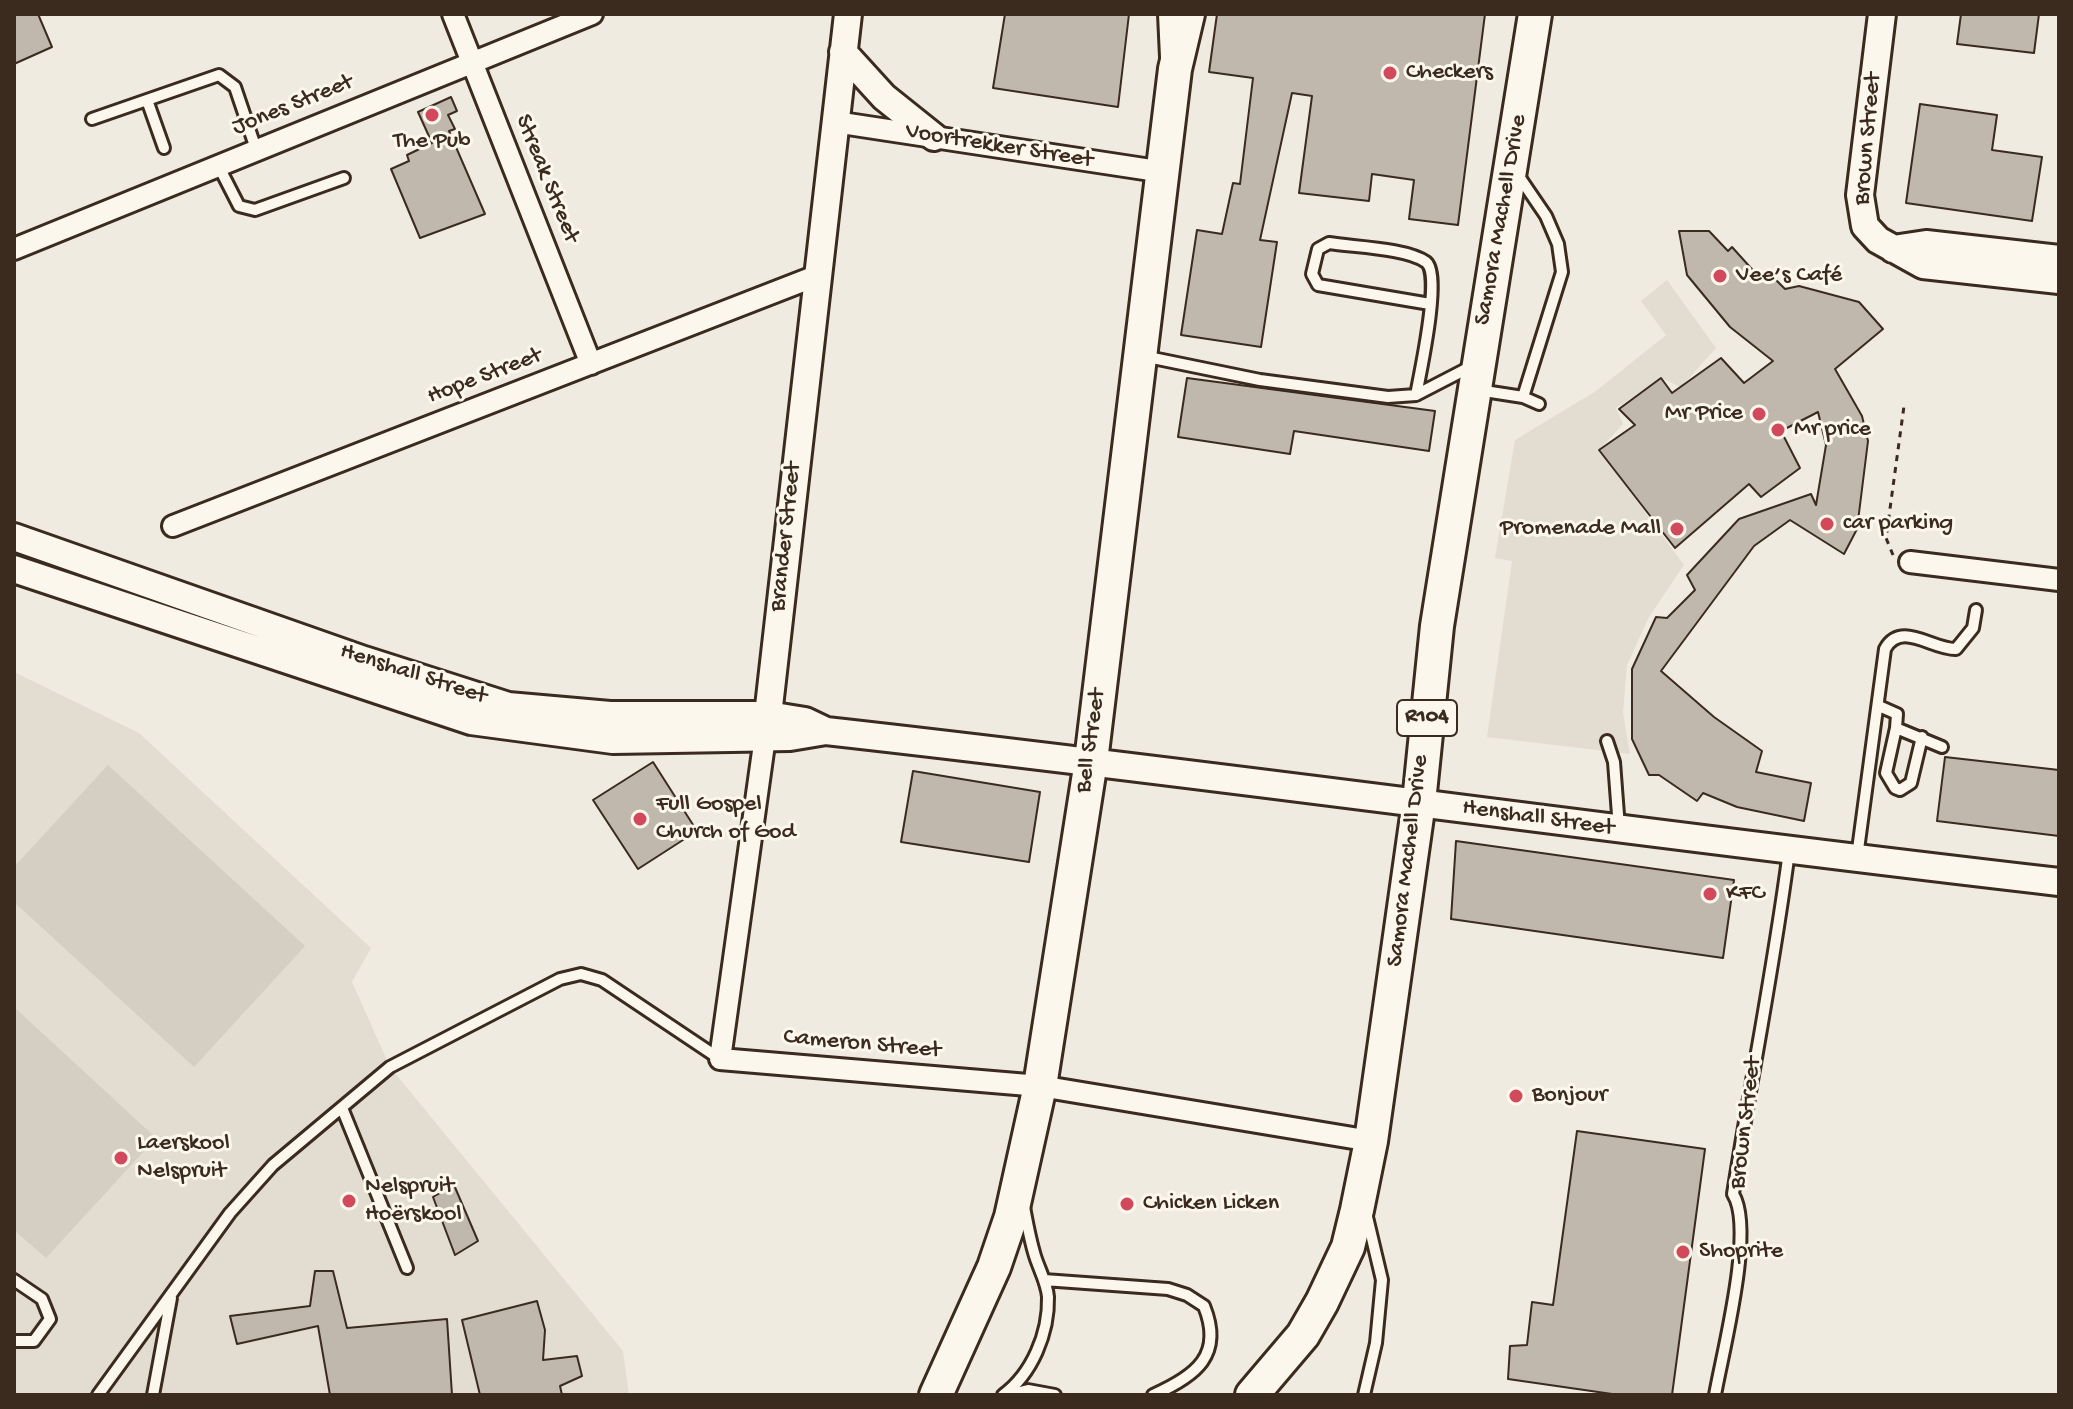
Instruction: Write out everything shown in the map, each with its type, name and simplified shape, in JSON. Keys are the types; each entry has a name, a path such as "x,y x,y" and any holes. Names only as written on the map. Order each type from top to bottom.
{"main road":[{"name":"Bell Street","path":"936,1395 994,1267 1019,1182 1040,1086 1091,761 1175,69 1188,14"},
{"name":"Samora Machell Drive","path":"1252,1395 1303,1335 1322,1302 1348,1247 1361,1192 1419,802 1437,626 1457,518 1475,376 1513,166 1535,14"}],"street":[{"name":"Streak Street","path":"453,14 591,364"},
{"name":"Jones Street","path":"14,249 592,14"},
{"name":"Brander Street","path":"720,1059 766,726 848,14"},
{"name":"Bell Street","path":"1169,14 1168,47 1175,69"},
{"name":"Brown Street","path":"1882,14 1860,195 1865,226 1878,240 1893,249"},
{"path":"843,52 884,97 934,137"},
{"name":"Voortrekker Street","path":"835,122 1164,172"},
{"path":"1893,249 1926,244 2059,259"},
{"path":"1893,249 1923,265 2059,280"},
{"name":"Hope Street","path":"173,526 816,276"},
{"name":"Henshall Street","path":"14,537 364,660 508,706 766,726"},
{"path":"1910,562 2059,580"},
{"name":"Henshall Street","path":"14,569 471,721 613,740 805,721 826,731 1091,761 1619,830 2059,882"},
{"name":"Cameron Street","path":"720,1059 1040,1086 1371,1141"}],"lane":[{"path":"92,119 219,75 235,87 256,149"},
{"path":"147,100 164,148"},
{"path":"218,165 239,206 245,209 255,210 344,178"},
{"path":"1513,166 1546,216 1558,244 1562,272 1523,397"},
{"path":"1416,395 1430,304 1433,274 1426,262 1403,254 1329,243 1318,249 1312,274 1318,285 1430,304"},
{"path":"1141,355 1260,380 1388,397 1416,395 1475,376 1539,404"},
{"path":"1857,859 1888,643 1904,635 1956,649 1973,628 1976,610"},
{"path":"1879,706 1897,714 1886,773 1895,788 1900,790 1911,783 1922,737"},
{"path":"1896,728 1942,747"},
{"path":"1607,741 1614,762 1619,830"},
{"name":"Brown Street","path":"1715,1395 1737,1283 1743,1214 1733,1194 1762,1011 1775,961 1789,851"},
{"name":"Cameron Street","path":"98,1395 230,1213 273,1165 390,1067 535,989 581,974 602,980 720,1059"},
{"path":"342,1108 407,1268"},
{"path":"1005,1395 1027,1370 1040,1343 1047,1312 1044,1280 1034,1255 1019,1182"},
{"path":"1361,1192 1382,1280 1376,1343 1364,1395"},
{"path":"14,1280 42,1299 50,1319 34,1341 14,1341"},
{"path":"1044,1280 1168,1289 1187,1295 1204,1306 1213,1338 1205,1358 1190,1373 1153,1395"},
{"path":"153,1395 172,1293"},
{"path":"1005,1395 1028,1390 1055,1395"}],"path":[{"path":"1904,406 1886,538 1893,555 1910,562"}],"shaded area":[{"path":"1667,280 1716,348 1681,387 1661,378 1616,408 1623,424 1599,450 1684,565 1649,617 1627,665 1623,713 1630,754 1487,737 1512,561 1495,558 1515,440 1596,391 1666,335 1641,301"},
{"path":"14,672 139,733 371,948 352,982 390,1067 623,1351 629,1395 14,1395"},
{"path":"108,765 305,946 194,1067 14,902 14,867"},
{"path":"14,1007 156,1138 46,1258 14,1230"}],"building":[{"path":"14,14 38,14 52,47 14,64"},
{"path":"1005,14 1129,14 1118,107 993,88"},
{"path":"1217,14 1485,14 1458,225 1409,219 1414,180 1372,174 1369,201 1299,193 1312,96 1292,93 1260,240 1277,242 1261,347 1181,335 1197,230 1222,234 1233,183 1240,184 1253,78 1209,72"},
{"path":"1961,14 2039,14 2034,53 1957,44"},
{"path":"451,97 457,111 448,115 455,129 449,131 485,214 420,238 391,169 409,161 407,155 432,143 418,112"},
{"path":"1920,104 1997,115 1992,150 2042,157 2032,221 1906,203"},
{"name":"car parking","path":"1679,231 1709,231 1728,251 1732,247 1759,277 1766,270 1785,289 1799,286 1859,302 1883,329 1835,369 1862,416 1868,441 1857,529 1844,554 1790,520 1754,546 1661,671 1714,717 1762,751 1756,772 1811,783 1804,821 1737,807 1703,793 1697,801 1659,775 1649,775 1632,739 1632,669 1656,617 1667,618 1695,590 1687,575 1739,519 1811,494 1816,505 1826,445 1818,412 1781,431 1800,468 1761,497 1749,484 1675,548 1599,450 1635,425 1619,409 1661,378 1672,393 1721,358 1744,383 1773,361 1730,327 1687,275"},
{"path":"1187,378 1435,411 1429,451 1294,431 1290,454 1178,437"},
{"path":"1945,757 2059,770 2059,836 1937,821"},
{"path":"653,762 697,831 638,869 593,800"},
{"path":"913,771 1040,792 1029,862 901,842"},
{"path":"1456,841 1734,880 1723,958 1451,919"},
{"path":"1577,1131 1705,1149 1672,1395 1619,1395 1508,1379 1510,1346 1527,1345 1532,1302 1553,1305"},
{"path":"454,1185 478,1241 455,1255 433,1197"},
{"path":"315,1271 333,1271 347,1328 447,1319 452,1395 330,1395 318,1326 237,1344 230,1316 310,1306"},
{"path":"537,1301 545,1330 543,1360 577,1356 582,1376 560,1386 562,1395 480,1395 462,1320"}],"place":[{"name":"Checkers","path":"1390,73"},
{"name":"The Pub","path":"432,115"},
{"name":"Vee’s Café","path":"1720,276"},
{"name":"Mr Price","path":"1759,414"},
{"name":"Mr price","path":"1778,430"},
{"name":"car parking","path":"1827,524"},
{"name":"Promenade Mall","path":"1677,529"},
{"name":"Full Gospel Church of God","path":"640,819"},
{"name":"KFC","path":"1710,894"},
{"name":"Bonjour","path":"1516,1096"},
{"name":"Laerskool Nelspruit","path":"121,1158"},
{"name":"Nelspruit Hoërskool","path":"349,1201"},
{"name":"Chicken Licken","path":"1127,1204"},
{"name":"Shoprite","path":"1683,1252"}]}
